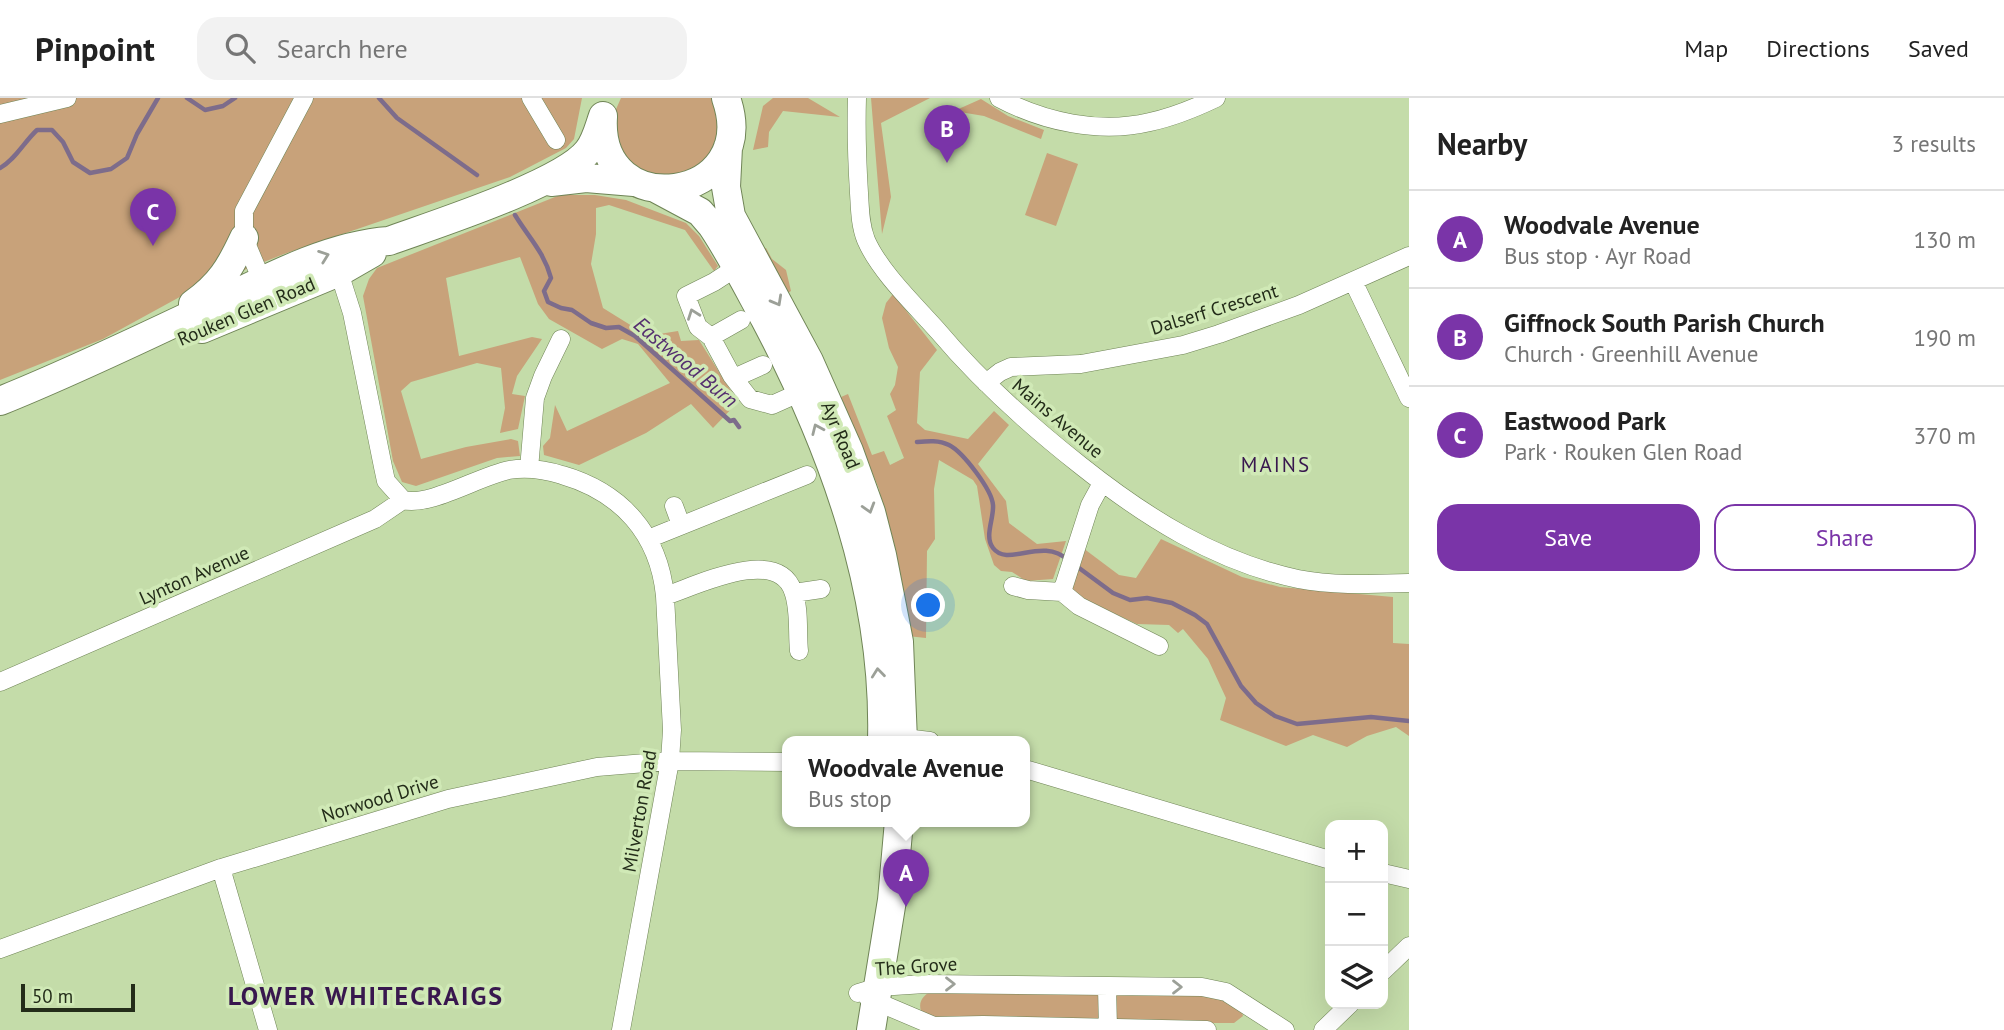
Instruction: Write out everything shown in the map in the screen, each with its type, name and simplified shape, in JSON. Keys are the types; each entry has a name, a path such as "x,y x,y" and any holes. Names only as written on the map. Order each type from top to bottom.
{"main road":[{"path":"606,103 603,138 609,154 621,171 645,186 684,188 704,178 719,164 728,123 746,98"},
{"name":"Rouken Glen Road","path":"0,401 95,362 135,342 267,291 340,272 388,241 537,184 586,153 593,143 606,103"},
{"name":"Ayr Road","path":"728,123 726,187 731,216 809,361 860,479 882,555 899,642 900,736"},
{"name":"Rouken Glen Road","path":"537,184 586,178 645,186"},
{"name":"Ayr Road","path":"645,186 700,212 712,226 737,267 801,392 843,496 860,557 876,645 899,736"},
{"path":"135,342 212,290 227,271 244,238"},
{"name":"Rouken Glen Road","path":"95,362 158,348 344,249 369,242 388,241"},
{"path":"871,1003 879,827"},
{"path":"852,1030 871,1003 892,900 899,827"}],"street":[{"path":"0,114 67,98"},
{"path":"267,291 244,238 244,211 304,98"},
{"path":"531,98 556,140"},
{"name":"Mains Avenue","path":"857,98 856,154 865,237 890,274 986,383 1030,425 1102,483 1147,515 1184,536 1275,573 1301,580 1409,583"},
{"path":"999,98 1063,122 1128,126 1169,118 1216,98"},
{"name":"Dalserf Crescent","path":"986,383 1011,367 1081,364 1183,345 1256,322 1409,256"},
{"path":"737,267 687,296 698,327 712,337 734,378 750,400 772,405 801,392 809,361"},
{"path":"340,272 352,313 386,481 402,500"},
{"path":"1353,281 1409,398"},
{"path":"712,337 741,320"},
{"path":"529,469 535,398 561,340"},
{"path":"734,378 763,365"},
{"name":"Milverton Road","path":"402,500 420,502 512,469 551,472 599,489 632,517 648,539 663,580 672,730 670,761 621,1030"},
{"path":"648,539 807,475"},
{"path":"1062,592 1090,505 1102,483"},
{"name":"Lynton Avenue","path":"0,682 375,519 402,500"},
{"path":"674,506 681,525"},
{"path":"665,596 740,571 763,568 788,581 794,593 799,651"},
{"path":"1013,586 1028,590 1062,592 1079,606 1159,646"},
{"path":"794,593 821,589"},
{"name":"Norwood Drive","path":"0,949 221,868 448,799 588,768 670,761 782,762"},
{"path":"1030,770 1325,859"},
{"path":"221,868 268,1030"},
{"path":"1388,874 1409,879"},
{"path":"1388,966 1409,946"},
{"name":"The Grove","path":"871,1003 925,984 1202,987 1226,992 1285,1030"},
{"path":"1107,986 1108,1028"},
{"name":"The Grove","path":"871,1003 934,1026 1207,1030"},
{"path":"1323,1030 1345,1009"}],"shaded area":[{"path":"0,98 582,98 574,139 566,148 510,177 284,254 187,293 103,339 0,380"},
{"path":"621,98 717,98 723,114 712,159 666,183 622,159 613,116"},
{"path":"773,98 808,98 840,117 783,111 769,132 768,147 753,150 763,106"},
{"path":"871,98 930,98 881,123 891,197 882,234"},
{"path":"981,99 1008,116 1044,130 1041,139 984,116 954,111"},
{"path":"1047,153 1078,164 1056,226 1025,215"},
{"path":"560,195 595,195 626,200 686,223 699,236 718,266 714,271 685,230 609,205 596,208 596,234 591,264 603,308 653,335 678,331 681,341 699,340 738,402 713,428 691,404 646,433 579,465 544,455 543,446 550,438 555,405 567,431 670,383 638,344 622,339 602,349 549,319 538,304 520,257 446,278 459,356 532,337 542,339 517,376 512,394 525,396 518,429 500,433 505,408 501,368 477,363 411,382 401,391 421,459 511,439 518,441 520,456 497,458 416,486 402,482 393,461 363,296 369,279 377,268"},
{"path":"760,248 766,248 772,259 786,270 791,291 788,293"},
{"path":"893,294 937,350 920,372 917,423 925,430 968,439 994,411 1009,425 978,464 1006,501 1009,523 1037,544 1066,541 1053,579 1026,581 1012,572 1001,571 994,565 985,539 977,486 973,480 939,460 934,489 935,539 927,551 926,638 907,636 879,489 841,397 848,394 872,455 884,451 890,465 904,458 887,416 896,410 890,394 895,385 898,367 889,348 882,318 886,303"},
{"path":"1161,539 1242,577 1280,587 1393,597 1393,643 1409,644 1409,736 1396,727 1367,736 1347,747 1313,735 1286,746 1220,720 1226,698 1208,659 1183,629 1178,633 1169,625 1137,624 1067,592 1083,548 1119,575 1136,578"},
{"path":"934,989 1099,992 1099,1022 924,1018 920,1008 921,1001"},
{"path":"1116,995 1213,996 1241,1008 1243,1016 1234,1023 1117,1023"}],"waterway":[{"name":"Eastwood Burn","path":"0,168 37,130 52,130 63,142 73,162 90,173 111,169 127,158 137,134 158,98"},
{"name":"Eastwood Burn","path":"187,98 205,110 223,106 235,98"},
{"name":"Eastwood Burn","path":"379,98 397,118 477,175"},
{"name":"Eastwood Burn","path":"515,215 548,269 551,278 544,291 548,302 572,310 591,323 606,328 619,327 635,336 739,427"},
{"name":"Eastwood Burn","path":"917,442 929,441 949,445 962,455 976,472 988,490 993,505 989,538 993,548 999,553 1007,555 1047,551 1058,553 1068,560"},
{"name":"Eastwood Burn","path":"1075,565 1113,593 1130,600 1147,598 1172,603 1207,624 1241,686 1256,703 1275,716 1297,724 1371,717 1409,721"}],"place":[{"name":"Giffnock South Parish Church","path":"947,163"},
{"name":"Eastwood Park","path":"153,246"},
{"name":"Woodvale Avenue","path":"906,907"}],"district":[{"name":"MAINS","path":"1276,464"},
{"name":"LOWER WHITECRAIGS","path":"366,995"}]}
